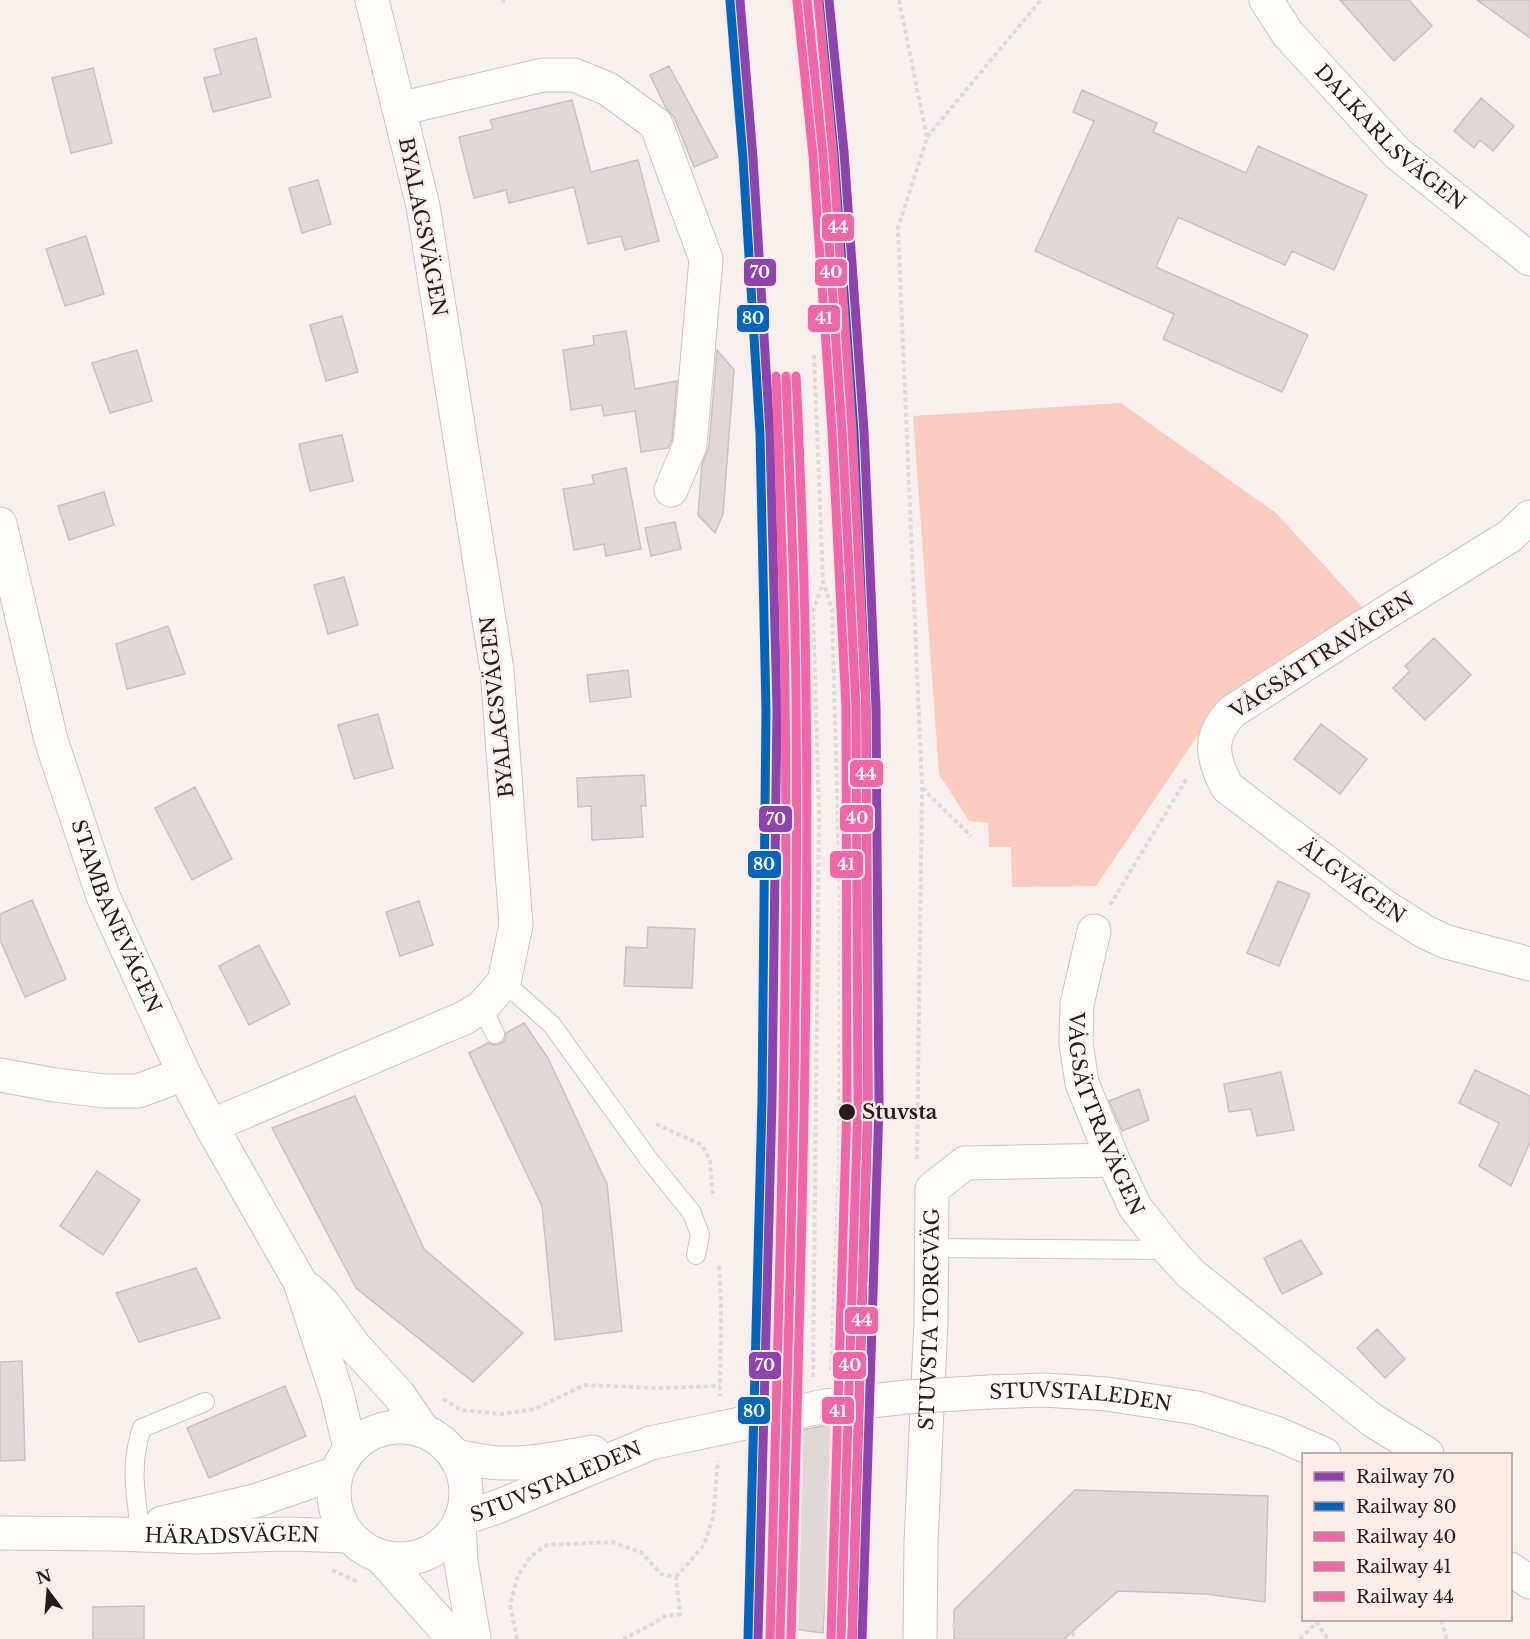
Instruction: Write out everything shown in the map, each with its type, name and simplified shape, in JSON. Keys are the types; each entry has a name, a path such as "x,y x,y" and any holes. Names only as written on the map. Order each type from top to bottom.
{"street":[{"name":"BYALAGSVÄGEN","path":"211,1126 464,1018 488,1020 504,982 516,926 497,670 423,206 372,0"},
{"name":"DALKARLSVÄGEN","path":"1266,0 1288,34 1397,153 1530,259"},
{"path":"399,109 543,75 574,75 608,89 656,124 706,259 690,446 671,489"},
{"name":"VÅGSÄTTRAVÄGEN","path":"1214,748 1215,736 1221,723 1233,711 1510,536 1530,517"},
{"name":"STAMBANEVÄGEN","path":"0,524 51,740 103,896 184,1074 300,1282 337,1394 343,1460"},
{"name":"ÄLGVÄGEN","path":"1214,748 1218,768 1227,787 1384,906 1425,932 1447,942 1530,964"},
{"name":"VÅGSÄTTRAVÄGEN","path":"1094,931 1077,1004 1076,1043 1082,1083 1135,1207 1191,1274 1372,1420 1424,1453"},
{"path":"0,1076 56,1086 105,1091 138,1091 184,1074"},
{"name":"STUVSTA TORGVÄG","path":"921,1639 921,1543 931,1321 932,1189 965,1162 1113,1160"},
{"name":"STAMBANEVÄGEN","path":"300,1282 324,1303 355,1347 399,1395 423,1430"},
{"name":"STUVSTALEDEN","path":"456,1456 505,1464 544,1460 651,1443 825,1406 907,1397 1044,1390 1107,1394 1197,1408 1276,1433 1320,1453"},
{"path":"460,1522 448,1539 434,1550 418,1557 399,1559 381,1557 364,1549 349,1536 338,1516 333,1495 343,1460 371,1432 397,1426 423,1430 441,1440 456,1456 465,1476 466,1498 460,1522 461,1562 474,1639"},
{"name":"STUVSTALEDEN","path":"460,1522 651,1443"},
{"name":"HÄRADSVÄGEN","path":"128,1531 248,1503 343,1460"},
{"name":"HÄRADSVÄGEN","path":"0,1533 128,1531 196,1537 288,1534 349,1536"},
{"path":"381,1557 454,1639"},
{"path":"1512,1570 1530,1582"}],"lane":[{"path":"504,982 552,1025 650,1161 692,1213 700,1235 696,1255"},
{"path":"932,1248 1169,1250"},
{"path":"128,1531 135,1485 135,1449 142,1428 205,1402"}],"path":[{"path":"899,0 927,138"},
{"path":"971,836 922,788 898,228 927,138 1041,0"},
{"path":"814,355 823,582 832,609 840,902 839,1166 831,1380"},
{"path":"813,1381 819,838 813,611 823,582"},
{"path":"1094,931 1188,776 1214,748"},
{"path":"438,1396 461,1410 502,1414 535,1408 584,1385 657,1388 720,1386"},
{"path":"818,1435 818,1554 824,1563 819,1622"},
{"path":"517,1639 510,1605 518,1575 531,1556 547,1545 612,1542 641,1552 661,1575 676,1577 680,1614 665,1616 623,1639"},
{"path":"806,1622 808,1565 818,1554"},
{"path":"1300,1639 1317,1621 1328,1639"},
{"path":"1441,1621 1447,1639"},
{"path":"950,1625 1006,1626"},
{"path":"1072,1632 1076,1639"}],"shaded area":[{"path":"1121,403 1276,513 1367,612 1224,705 1194,741 1096,886 1012,887 1011,847 989,847 988,823 969,821 939,774 913,416"}],"building":[{"path":"1340,0 1409,0 1432,26 1394,61"},
{"path":"1477,0 1530,0 1530,38"},
{"path":"256,38 271,97 213,112 204,78 221,74 214,49"},
{"path":"669,66 718,157 694,167 674,117 666,108 650,75"},
{"path":"93,68 112,143 71,153 52,78"},
{"path":"1082,90 1157,123 1153,132 1246,173 1258,146 1367,195 1334,270 1292,251 1285,265 1178,217 1156,267 1308,335 1282,392 1163,339 1174,314 1035,251 1094,121 1073,112"},
{"path":"1481,98 1514,126 1493,151 1480,140 1474,148 1454,131"},
{"path":"572,100 591,172 638,160 659,241 625,250 621,236 588,244 574,187 509,203 506,190 474,198 459,137 493,129 490,120"},
{"path":"318,180 331,224 302,233 289,188"},
{"path":"86,236 104,294 65,306 46,249"},
{"path":"342,316 358,372 326,381 310,325"},
{"path":"626,331 635,389 677,381 672,440 668,448 641,452 635,411 604,416 602,405 571,410 563,350 594,345 593,336"},
{"path":"137,350 152,401 110,413 92,363"},
{"path":"717,350 734,370 723,514 715,533 698,515 702,465 709,447"},
{"path":"342,435 353,481 310,491 299,444"},
{"path":"626,468 641,549 606,556 604,544 574,550 563,489 594,484 592,475"},
{"path":"104,492 114,525 69,540 58,506"},
{"path":"675,522 681,549 651,556 645,528"},
{"path":"344,577 358,625 328,634 314,585"},
{"path":"168,626 185,674 127,689 116,644"},
{"path":"1434,638 1471,675 1425,720 1393,688 1410,671 1405,666"},
{"path":"628,670 631,697 590,702 587,675"},
{"path":"378,714 393,768 354,779 338,725"},
{"path":"1321,724 1367,759 1340,794 1294,759"},
{"path":"644,775 646,806 641,806 643,837 592,840 591,806 578,807 577,778"},
{"path":"195,787 232,859 192,880 155,808"},
{"path":"1278,881 1310,894 1279,966 1247,953"},
{"path":"32,900 66,979 25,997 0,940 0,914"},
{"path":"419,901 433,945 400,956 386,912"},
{"path":"648,927 695,929 692,988 624,986 626,947 647,948"},
{"path":"259,945 290,1004 249,1025 219,966"},
{"path":"524,1023 548,1058 607,1184 622,1331 555,1340 542,1206 469,1053 488,1043 500,1044 505,1040 506,1033"},
{"path":"1475,1070 1530,1096 1530,1142 1511,1186 1479,1166 1499,1123 1459,1103"},
{"path":"1281,1072 1294,1130 1257,1136 1251,1109 1229,1112 1224,1084"},
{"path":"1139,1089 1149,1120 1122,1131 1109,1101"},
{"path":"355,1096 424,1249 523,1333 473,1382 356,1288 272,1128"},
{"path":"97,1171 140,1200 103,1255 60,1226"},
{"path":"1301,1240 1322,1274 1282,1294 1264,1258"},
{"path":"196,1268 220,1318 139,1342 116,1293"},
{"path":"1377,1329 1405,1359 1385,1378 1357,1348"},
{"path":"22,1361 25,1460 0,1461 0,1362"},
{"path":"285,1386 306,1436 209,1478 187,1428"},
{"path":"838,1423 823,1633 793,1629 802,1430"},
{"path":"1075,1490 1268,1496 1265,1602 1206,1594 1118,1591 1064,1639 954,1639 954,1610"},
{"path":"144,1606 144,1639 93,1639 93,1607"}],"rail line":[{"name":"70","path":"740,0 753,158 770,434 777,710 772,1101 758,1639"},
{"name":"40","path":"807,0 823,155 842,430 856,707 858,1103 841,1639"},
{"name":"44","path":"818,0 833,154 852,429 866,707 868,1103 852,1639"},
{"name":"70","path":"829,0 844,152 864,431 876,708 879,1105 862,1639"},
{"name":"80","path":"730,1 743,159 760,434 766,710 762,1101 748,1639"},
{"name":"41","path":"797,1 813,156 832,431 846,707 847,1103 831,1639"},
{"name":"80","path":"819,1 834,153 854,432 866,708 868,1105 852,1639"},
{"name":"44","path":"770,1639 782,1166 786,812 782,535 776,376"},
{"name":"40","path":"780,1639 792,1166 797,811 792,534 786,376"},
{"name":"41","path":"791,1639 803,1166 807,811 802,534 796,376"}],"place":[{"name":"Stuvsta","path":"847,1112"}]}
